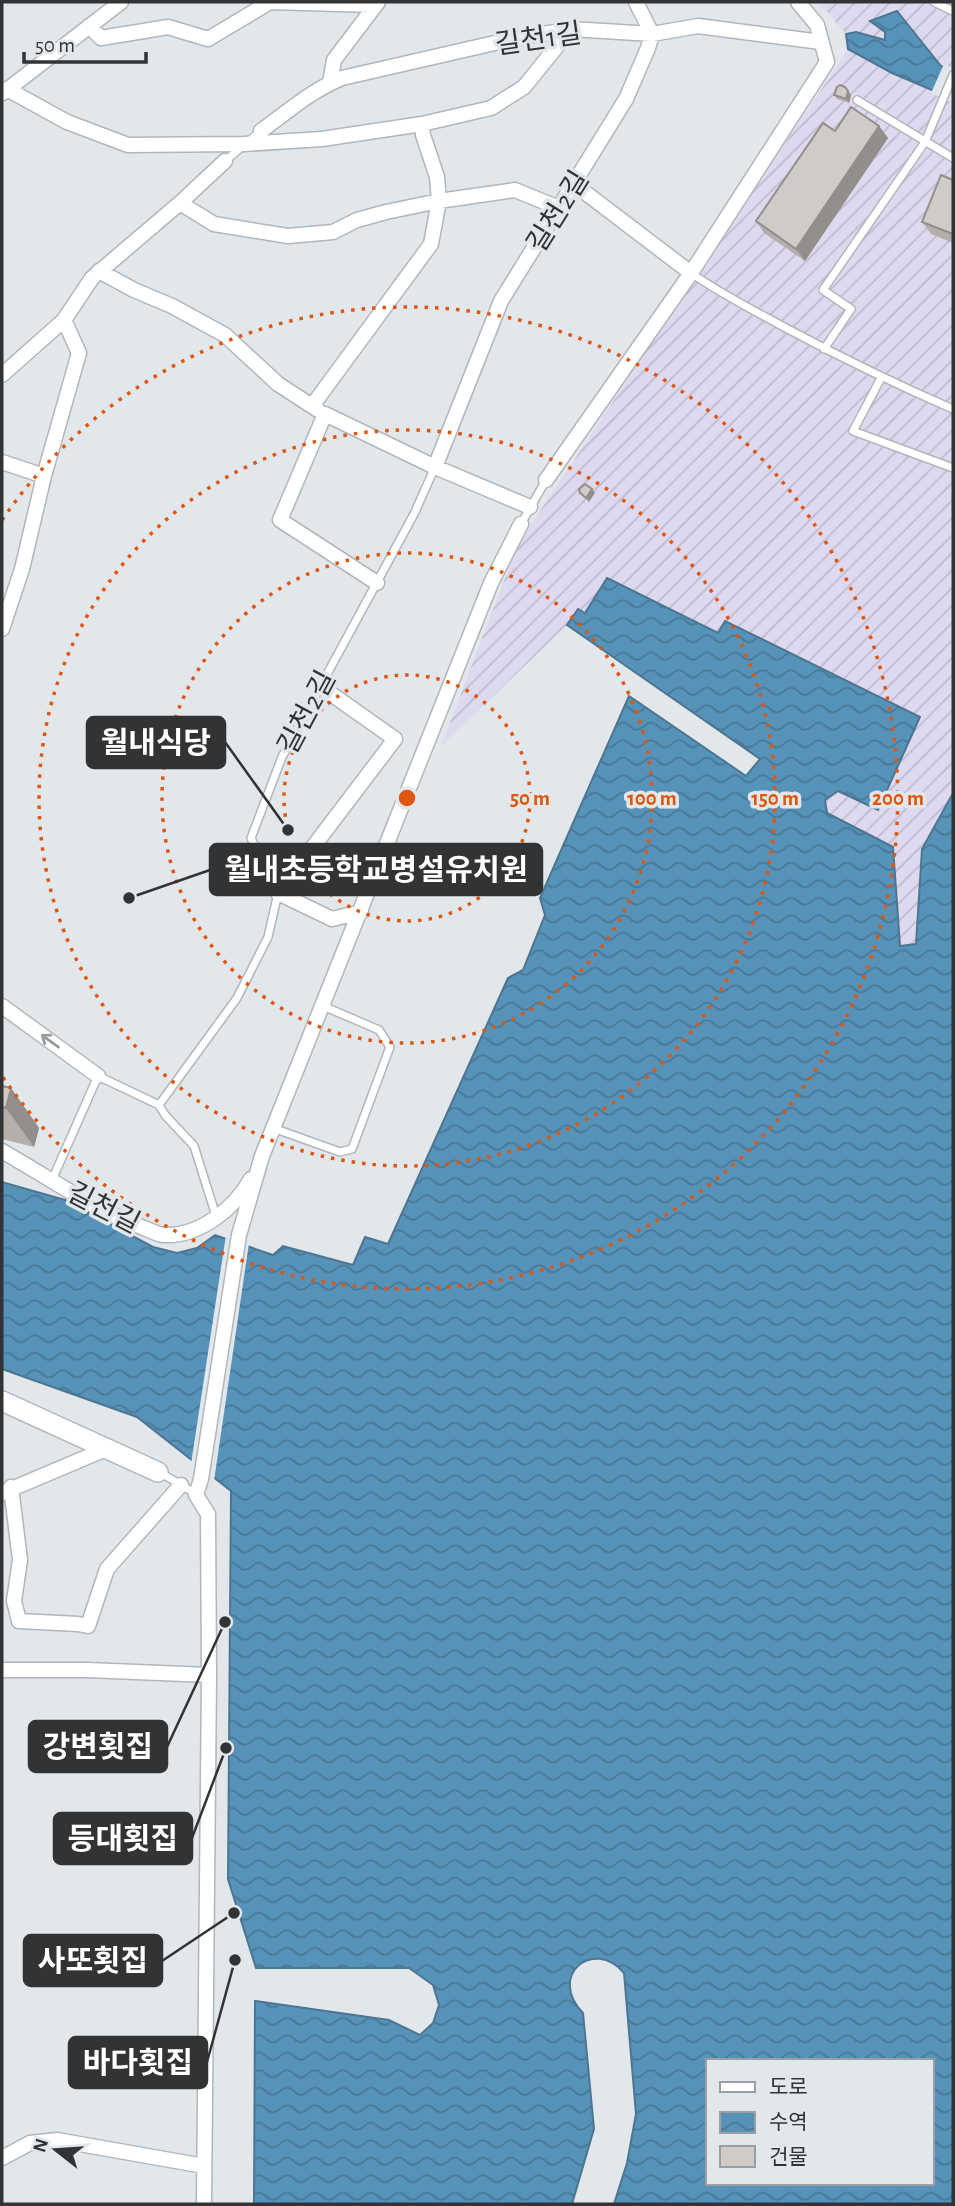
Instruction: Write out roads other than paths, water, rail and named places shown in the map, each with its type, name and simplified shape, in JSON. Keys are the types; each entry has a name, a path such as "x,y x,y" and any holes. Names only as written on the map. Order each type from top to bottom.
{"street":[{"path":"121,2 5,92 67,122 128,145 244,144 322,139 422,124 491,108 524,87 570,29"},
{"path":"89,26 101,37 168,27 208,39 270,2 377,3"},
{"path":"636,2 652,34"},
{"path":"546,480 691,273 827,62 817,25 798,2"},
{"path":"330,83 334,60 377,3"},
{"name":"길천1길","path":"261,131 303,99 342,78 499,42 570,29 652,34 698,26 821,42"},
{"name":"길천2길","path":"435,467 501,301 626,99 649,48 652,34"},
{"path":"377,583 280,520 318,410 431,244 439,201 438,177 423,135 422,124"},
{"path":"2,375 64,320 99,271 225,161"},
{"path":"574,184 691,273"},
{"path":"180,202 214,224 288,236 333,232 357,220 439,201 516,190 559,208"},
{"path":"99,271 225,335 278,384 318,410 435,467 530,507"},
{"path":"2,629 22,569 44,476 79,353 64,320"},
{"path":"2,462 44,476"},
{"path":"204,2204 208,1514 196,1494 201,1479 239,1235 273,1128 491,583 521,524"},
{"path":"320,686 395,738 278,893 331,919 360,912"},
{"path":"2,1006 98,1076"},
{"name":"길천길","path":"2,1151 120,1219 163,1235 190,1232 231,1205 249,1183 262,1156"},
{"path":"2,1401 159,1472"},
{"path":"106,1449 7,1490 20,1560 14,1601 19,1621 78,1623 89,1626 107,1569 181,1485"},
{"path":"2,1671 87,1670 209,1675"},
{"path":"2,2158 30,2143 57,2140 204,2166"}],"lane":[{"path":"934,2 953,11"},
{"path":"824,349 851,309 823,290 925,142 953,75"},
{"path":"857,100 953,158"},
{"path":"225,161 261,131"},
{"path":"691,273 715,290 824,349 881,378 953,409"},
{"path":"881,378 853,431 953,468"},
{"name":"길천2길","path":"278,893 251,838 282,757 414,514 435,467"},
{"path":"521,524 546,480"},
{"path":"159,1105 237,998 268,937 278,893"},
{"path":"273,1128 340,1152 352,1149 390,1047 379,1030 323,1006"},
{"path":"52,1180 98,1076 159,1105 194,1146 216,1216"},
{"path":"159,1472 196,1494"}],"water":[{"path":"897,11 941,66 953,71 953,99 892,73 848,49 846,34 856,32 885,40 885,32 870,21"},
{"path":"607,578 718,633 725,621 920,717 878,810 838,791 825,800 827,813 893,847 900,946 916,944 922,849 953,793 953,2204 614,2204 627,2163 636,2114 624,1973 612,1963 599,1959 588,1960 578,1966 572,1975 570,1986 573,1999 583,2013 594,2129 572,2204 254,2204 255,2001 389,2020 420,2035 433,2023 439,2005 433,1985 409,1968 256,1968 228,1879 231,1491 137,1417 2,1369 2,1182 65,1200 153,1247 177,1253 197,1248 215,1235 273,1255 283,1246 353,1265 365,1237 388,1244 508,978 523,970 545,915 540,898 629,696 746,776 760,759 567,625 578,609 585,613"}],"place":[{"name":"월내식당","path":"288,830"},
{"name":"월내초등학교병설유치원","path":"129,898"},
{"name":"강변횟집","path":"225,1622"},
{"name":"등대횟집","path":"226,1748"},
{"name":"사또횟집","path":"234,1913"},
{"name":"바다횟집","path":"235,1960"}]}
